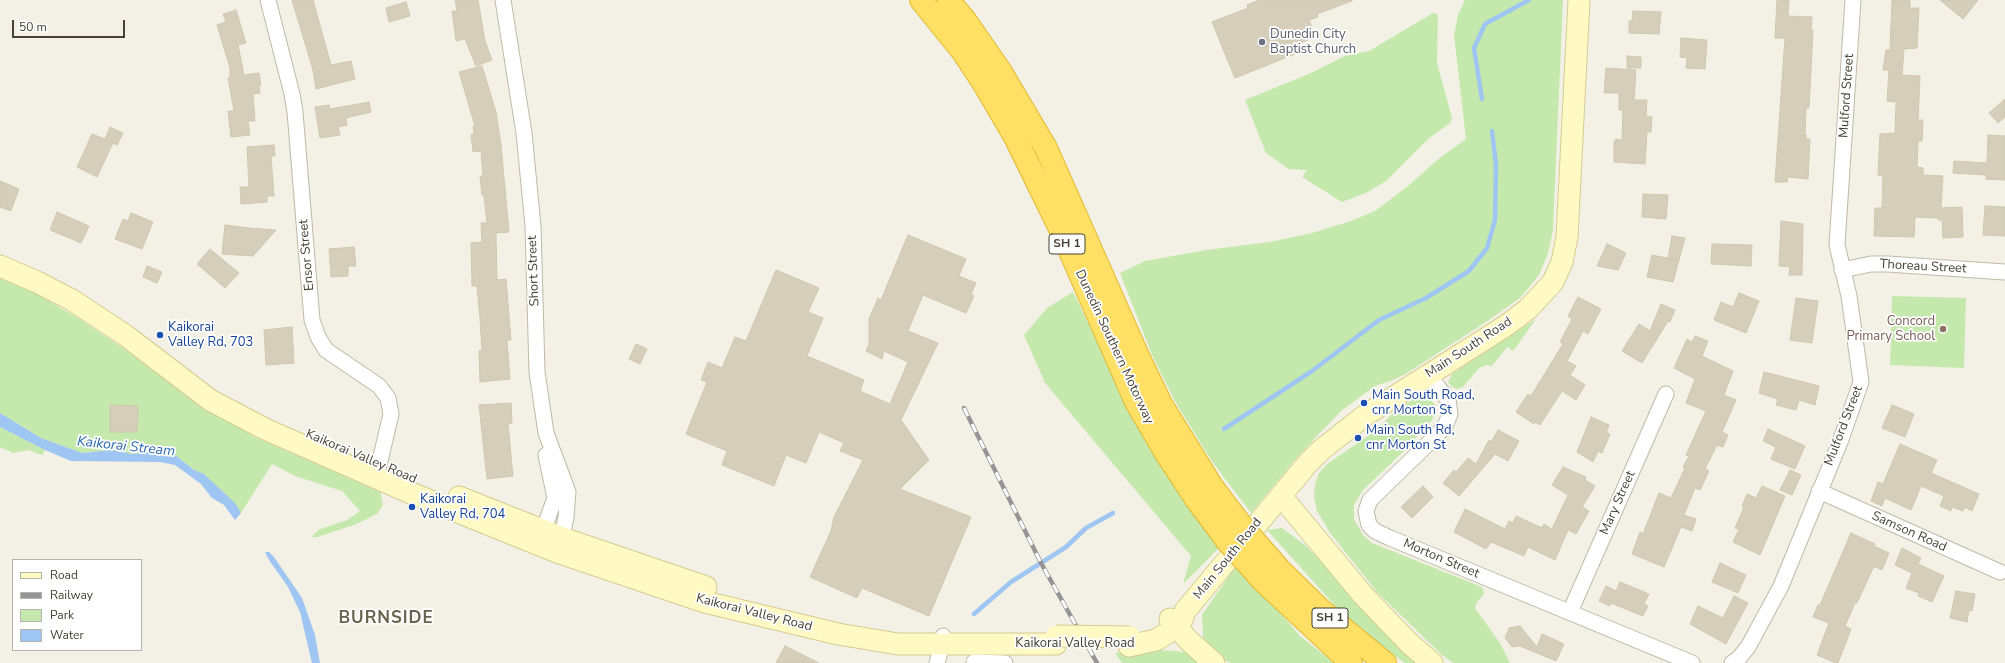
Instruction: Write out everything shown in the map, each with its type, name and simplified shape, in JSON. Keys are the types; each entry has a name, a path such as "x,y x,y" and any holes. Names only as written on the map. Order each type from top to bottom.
{"highway":[{"name":"Dunedin Southern Motorway","path":"921,0 971,65 1015,137 1062,233 1136,402 1167,455 1205,494 1245,530 1271,575 1352,663"},
{"name":"Dunedin Southern Motorway","path":"948,0 965,20 1001,72 1046,148 1158,398 1205,494"},
{"name":"Dunedin Southern Motorway","path":"1271,575 1321,610 1385,663"}],"main road":[{"name":"Main South Road","path":"1177,619 1308,463 1321,450 1366,414 1507,325 1528,309 1553,282 1562,262 1568,237 1579,0"},
{"name":"Kaikorai Valley Road","path":"0,254 33,266 86,294 228,396 377,471 557,552 705,602 838,634 898,644 972,651 1056,640 1156,640 1168,634 1177,619"},
{"name":"Kaikorai Valley Road","path":"0,266 37,282 72,300 125,335 210,400 265,430 552,534 707,587 809,617 868,629 941,648"},
{"path":"1281,496 1385,619 1432,663"},
{"path":"1177,619 1188,640 1214,663"}],"street":[{"name":"Ensor Street","path":"268,0 292,94 295,112 312,320 318,337 326,350 379,386 388,398 391,414 377,471"},
{"name":"Short Street","path":"503,0 524,141 532,226 537,372 546,432 543,444 555,498 552,534"},
{"name":"Mulford Street","path":"1732,663 1740,658 1748,647 1768,612 1840,442 1861,382 1854,322 1837,245 1853,0"},
{"name":"Thoreau Street","path":"1842,270 1871,264 1888,264 2005,272"},
{"name":"Morton Street","path":"1428,374 1448,400 1450,414 1445,426 1437,435 1370,500 1366,511 1369,525 1375,531 1390,538 1692,663"},
{"name":"Mary Street","path":"1570,612 1666,394"},
{"name":"Samson Road","path":"1819,491 2000,572"},
{"path":"972,651 1005,663"}],"green space":[{"path":"1465,0 1563,0 1553,230 1548,253 1539,275 1520,298 1489,320 1404,375 1375,386 1341,411 1299,455 1251,513 1211,460 1176,403 1152,355 1120,273 1145,261 1206,250 1270,242 1312,233 1351,221 1375,211 1408,186 1437,160 1466,139 1454,35 1458,15"},
{"path":"1433,13 1437,14 1438,18 1437,63 1452,118 1450,123 1428,139 1386,181 1366,193 1342,202 1302,177 1307,170 1289,169 1266,153 1245,100 1311,73 1345,56 1369,51"},
{"path":"0,277 24,287 78,318 254,437 380,491 383,505 377,514 354,525 317,537 311,537 320,529 347,520 360,511 342,491 295,476 272,464 241,513 204,474 194,470 175,455 151,452 132,454 112,450 82,453 41,438 0,413"},
{"path":"1073,292 1139,426 1222,545 1183,584 1191,556 1045,383 1024,335 1047,308"},
{"path":"1892,296 1966,298 1964,368 1890,365"},
{"path":"1536,319 1513,351 1507,347 1492,366 1486,365 1479,368 1463,387 1457,389 1451,386 1448,382 1452,374"},
{"path":"1423,396 1430,399 1435,405 1433,419 1404,451 1363,490 1354,505 1354,519 1363,535 1372,543 1482,587 1484,594 1477,602 1475,608 1500,643 1510,663 1453,663 1442,655 1377,592 1330,533 1317,511 1314,496 1315,484 1319,473 1327,464 1375,431 1397,409 1418,397"},
{"path":"0,427 45,450 42,455 28,450 13,453 0,447"},
{"path":"1282,528 1305,545 1384,626 1426,663 1405,663 1379,645 1339,610 1267,530"},
{"path":"1238,563 1300,636 1334,663 1230,663 1215,655 1203,637 1202,615"},
{"path":"1161,650 1185,652 1202,663 1122,663 1115,653"}],"water":[{"path":"0,413 41,438 82,453 112,450 132,454 151,452 175,455 194,470 204,474 235,503 241,513 235,520 224,505 212,498 201,484 175,465 160,462 71,461 45,450 0,427"},
{"path":"265,552 269,552 274,557 302,598 315,635 320,663 312,663 300,612 288,587"}],"building":[{"path":"292,0 313,0 331,65 351,61 355,79 316,89 313,70"},
{"path":"455,0 478,0 485,41 492,60 476,66 465,39 456,41 452,11 457,11"},
{"name":"Dunedin City Baptist Church","path":"1259,0 1352,1 1317,14 1318,17 1309,20 1316,37 1292,46 1295,54 1235,78 1212,22 1248,8 1247,5"},
{"path":"1777,0 1789,0 1788,16 1812,17 1811,30 1813,30 1809,108 1806,108 1805,135 1806,139 1810,139 1808,179 1788,177 1787,182 1775,182 1785,38 1775,38"},
{"path":"1892,0 1910,0 1910,8 1919,8 1917,48 1904,49 1902,75 1920,76 1918,120 1923,120 1922,141 1918,141 1917,167 1923,168 1923,175 1943,176 1941,208 1962,207 1963,237 1943,238 1942,220 1938,220 1938,218 1915,217 1914,237 1874,236 1875,208 1882,208 1883,176 1878,175 1880,134 1895,133 1896,102 1887,101 1889,70 1883,70 1886,50 1890,50"},
{"path":"1940,0 1978,0 1963,19"},
{"path":"406,2 410,16 389,22 386,8"},
{"path":"236,10 246,43 238,45 244,75 259,73 261,85 259,85 260,93 253,94 255,121 248,121 250,135 231,137 228,111 234,111 228,78 230,77 230,68 217,25 226,22 223,14"},
{"path":"1633,11 1661,12 1659,34 1629,33 1629,21 1632,21"},
{"path":"1681,38 1707,40 1705,69 1686,68 1687,58 1680,57"},
{"path":"1627,56 1641,57 1641,68 1627,68"},
{"path":"482,66 496,112 501,145 509,232 496,233 497,280 506,279 511,340 507,340 510,379 480,382 479,351 482,350 480,319 477,286 472,286 471,243 482,242 481,223 487,223 480,176 483,176 481,151 473,152 471,135 474,134 473,126 475,126 459,72"},
{"path":"1606,68 1636,70 1634,100 1647,100 1646,116 1652,117 1651,132 1647,132 1645,164 1614,162 1614,142 1616,139 1622,140 1623,110 1619,110 1619,93 1604,93"},
{"path":"2005,99 2005,117 1998,123 1989,113"},
{"path":"369,102 371,112 346,118 347,125 338,127 340,135 320,138 315,107 329,105 330,109"},
{"path":"110,127 123,133 117,145 113,143 97,177 77,167 92,134 105,139"},
{"path":"1988,135 2005,136 2005,180 1986,179 1986,175 1953,173 1954,161 1987,163"},
{"path":"274,145 275,156 271,156 274,196 267,196 267,202 241,204 240,187 249,187 247,147"},
{"path":"0,181 19,189 11,211 0,207"},
{"path":"1643,194 1668,195 1666,219 1642,217"},
{"path":"1985,206 2005,207 2005,236 1983,235"},
{"path":"57,212 89,226 81,243 50,230"},
{"path":"131,213 153,222 142,249 115,239 123,219 128,221"},
{"path":"1781,221 1803,224 1802,275 1789,275 1790,267 1779,266"},
{"path":"225,225 276,230 253,256 222,254"},
{"path":"908,235 966,259 959,276 976,283 971,294 974,296 966,313 923,295 908,331 938,343 901,420 929,460 900,489 971,517 929,616 862,588 857,598 810,577 831,531 834,517 863,460 840,451 844,443 819,432 806,463 786,455 774,486 722,465 727,451 686,434 707,382 701,380 708,362 722,368 735,337 746,341 776,270 819,288 808,312 823,318 807,356 864,380 860,391 890,404 908,362 884,351 882,359 866,351 869,344 869,319 878,298 881,300"},
{"path":"1672,236 1685,238 1673,282 1647,277 1652,255 1677,260 1668,258"},
{"path":"1607,244 1626,253 1618,270 1597,266"},
{"path":"1712,244 1752,245 1751,266 1711,264"},
{"path":"354,247 356,266 348,266 348,276 331,277 329,249"},
{"path":"210,249 239,273 225,288 197,264"},
{"path":"147,266 162,272 157,283 143,277"},
{"path":"1739,293 1759,301 1746,333 1714,320 1721,302 1733,307"},
{"path":"1578,297 1601,309 1588,334 1583,331 1567,361 1576,366 1570,375 1585,385 1576,400 1562,391 1540,425 1535,422 1534,424 1516,412 1528,394 1531,396 1563,344 1560,342 1572,319 1568,316"},
{"path":"1796,298 1818,301 1812,343 1790,340"},
{"path":"1661,304 1675,310 1670,322 1668,321 1642,363 1622,351 1639,324 1650,331"},
{"path":"292,327 294,363 266,365 264,330"},
{"path":"1695,336 1708,341 1702,356 1733,371 1724,395 1736,400 1722,432 1728,435 1723,447 1717,445 1705,469 1709,471 1700,490 1695,488 1684,515 1696,519 1692,531 1681,527 1664,567 1632,554 1640,532 1643,534 1659,493 1671,498 1685,468 1683,467 1689,456 1686,455 1706,411 1686,403 1695,379 1674,368 1687,339 1692,342"},
{"path":"636,344 647,349 640,364 629,359"},
{"path":"1764,372 1819,386 1815,405 1799,400 1796,410 1776,405 1778,399 1759,393"},
{"path":"511,403 512,423 508,424 513,476 487,479 479,405"},
{"path":"110,405 138,406 137,432 110,432"},
{"path":"1892,405 1914,414 1905,437 1882,428"},
{"path":"1591,417 1609,425 1606,433 1610,434 1602,453 1598,451 1593,462 1577,452"},
{"path":"1768,429 1805,446 1795,469 1771,459 1776,447 1763,441"},
{"path":"1498,430 1519,441 1508,461 1495,454 1459,496 1443,483 1454,470 1456,472 1468,458 1476,464 1489,440 1491,442"},
{"path":"1900,444 1937,460 1931,473 1979,494 1972,511 1965,507 1963,511 1952,507 1951,511 1940,506 1944,496 1921,486 1911,510 1885,498 1882,506 1871,501 1878,482 1883,484"},
{"path":"1563,467 1586,477 1585,480 1595,486 1582,507 1589,511 1576,534 1568,530 1555,560 1528,547 1524,556 1491,542 1486,549 1454,532 1465,509 1505,529 1509,521 1513,523 1516,516 1542,528 1544,524 1552,529 1568,495 1552,485"},
{"path":"1790,470 1801,475 1792,495 1780,490"},
{"path":"1423,486 1433,497 1412,518 1401,507"},
{"path":"1762,486 1785,496 1760,555 1733,542 1739,529 1735,528 1744,507 1742,506 1747,494 1756,498"},
{"path":"1851,533 1875,544 1874,546 1889,553 1882,570 1874,566 1857,603 1855,603 1845,626 1851,629 1838,663 1836,663 1817,655 1829,623 1813,617 1818,605 1820,605"},
{"path":"1902,548 1921,558 1918,564 1944,576 1932,602 1918,596 1919,593 1906,588 1912,573 1895,565"},
{"path":"1720,563 1746,575 1738,593 1712,582"},
{"path":"1620,582 1649,594 1644,604 1648,606 1643,616 1611,603 1610,606 1599,601 1606,586 1616,591"},
{"path":"1956,591 1975,594 1972,611 1969,610 1967,622 1950,618"},
{"path":"1734,596 1748,603 1726,644 1690,624 1698,606 1723,618"},
{"path":"1520,626 1537,647 1542,634 1564,644 1556,661 1520,646 1512,647 1505,638 1509,628"},
{"path":"785,646 819,663 776,663"}],"waterway":[{"path":"1482,99 1474,48 1485,24 1529,0"},
{"path":"1224,429 1312,371 1379,320 1426,298 1469,271 1487,248 1495,220 1496,165 1492,131"},
{"path":"974,614 1011,582 1066,547 1086,528 1113,513"}],"railway":[{"path":"964,408 1041,563 1097,663"}],"place":[{"name":"Dunedin City Baptist Church","path":"1262,42"},
{"name":"Concord Primary School","path":"1943,329"},
{"name":"Kaikorai Valley Rd, 703","path":"160,335"},
{"name":"Main South Road, cnr Morton St","path":"1364,403"},
{"name":"Main South Rd, cnr Morton St","path":"1358,438"},
{"name":"Kaikorai Valley Rd, 704","path":"412,507"}],"district":[{"name":"BURNSIDE","path":"386,619"}],"water label":[{"name":"Kaikorai Stream","path":"126,447"}]}
